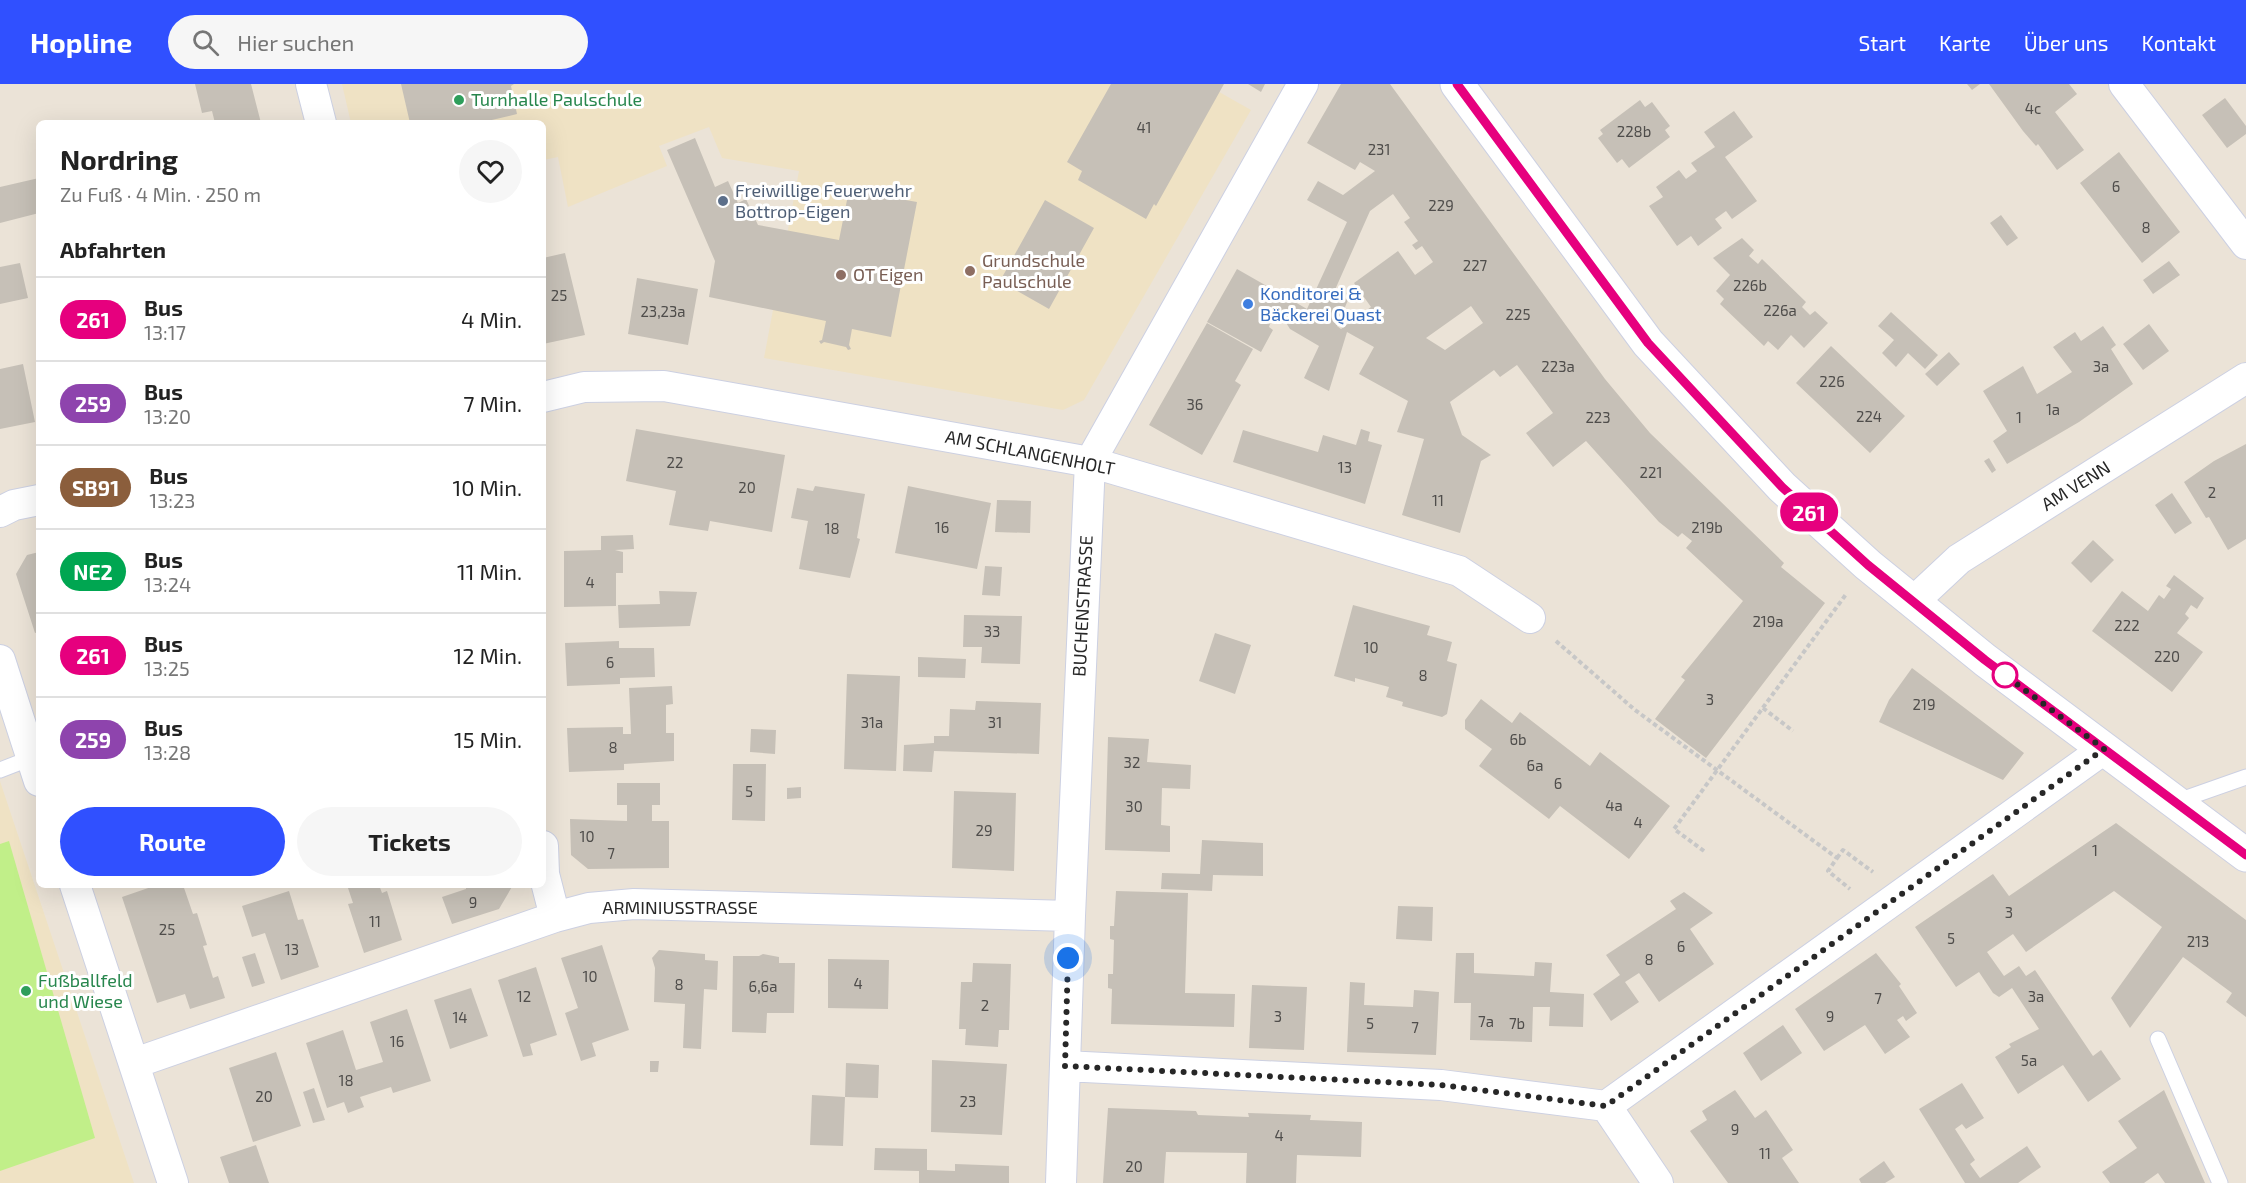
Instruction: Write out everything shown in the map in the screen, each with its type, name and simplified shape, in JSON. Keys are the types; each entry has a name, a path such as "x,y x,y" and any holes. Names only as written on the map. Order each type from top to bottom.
{"main road":[{"path":"1457,84 1648,343 1782,487 1868,565 1913,602 2246,855"}],"street":[{"path":"311,84 320,120"},
{"name":"BUCHENSTRASSE","path":"1061,1183 1090,462 1303,84"},
{"path":"2124,84 2246,244"},
{"name":"AM VENN","path":"1913,602 1959,560 2246,378"},
{"name":"AM SCHLANGENHOLT","path":"546,396 584,387 664,386 1090,462 1459,571 1530,618"},
{"path":"0,512 14,505 36,501"},
{"path":"0,660 35,770"},
{"path":"1065,1066 1441,1085 1606,1106 1901,892 2024,808 2104,749"},
{"path":"546,882 555,917"},
{"path":"76,888 173,1183"},
{"name":"ARMINIUSSTRASSE","path":"135,1063 555,917 589,908 634,904 1070,916"},
{"path":"1606,1106 1658,1183"}],"lane":[{"path":"0,770 35,770"},
{"path":"2175,802 2246,777"},
{"path":"2158,1039 2220,1183"}],"path":[{"path":"1704,851 1674,829 1868,565"},
{"path":"1530,618 1635,710 1837,858"},
{"path":"1763,708 1793,731"},
{"path":"1877,910 1828,871 1843,850 1901,892"}],"shaded area":[{"name":"Grundschule Paulschule","path":"342,84 1205,84 1251,110 1084,400 1063,410 764,358 799,171 722,158 709,127 659,146 667,166 568,207 558,157 546,159 546,120 350,120"},
{"name":"Fußballfeld und Wiese","path":"0,781 134,1183 0,1183"}],"green space":[{"name":"Fußballfeld und Wiese","path":"9,841 95,1138 0,1171 0,844"}],"building":[{"path":"195,84 251,84 260,120 214,120 212,111 202,113"},
{"name":"Turnhalle Paulschule","path":"401,84 514,84 511,86 517,114 492,120 409,120"},
{"path":"1111,84 1224,84 1156,206 1154,204 1146,219 1078,180 1082,171 1067,162"},
{"path":"1248,84 1265,84 1261,92"},
{"path":"1341,84 1390,84 1605,379 1650,433 1784,563 1781,567 1825,603 1706,758 1655,719 1685,680 1681,677 1743,601 1686,548 1692,541 1682,533 1678,537 1659,522 1586,441 1553,467 1526,433 1553,413 1517,365 1500,377 1494,370 1450,402 1462,435 1491,455 1481,461 1460,533 1402,515 1424,439 1397,432 1408,401 1359,374 1374,347 1347,332 1329,391 1304,378 1319,346 1290,329 1283,318 1274,312 1269,327 1273,330 1261,352 1207,322 1237,269 1307,309 1347,222 1307,200 1318,181 1343,195 1375,171 1360,162 1355,170 1307,143","holes":["1393,194 1410,218 1404,222 1418,241 1412,245 1416,250 1422,246 1433,262 1415,275 1398,251 1354,283 1371,307 1341,329 1337,326 1348,300 1334,292 1370,211","1471,306 1483,323 1445,350 1426,338"]},
{"path":"1967,84 1980,84 1972,90"},
{"path":"1989,84 2069,84 2077,94 2055,112 2084,150 2057,170 2038,144 2036,146 2023,131"},
{"path":"2225,98 2246,126 2246,134 2227,148 2202,115"},
{"path":"1640,100 1645,107 1652,102 1670,126 1665,130 1670,137 1629,168 1622,159 1617,163 1598,138 1603,134 1600,130"},
{"path":"1734,111 1753,137 1725,157 1757,201 1732,219 1726,211 1715,219 1722,228 1698,246 1691,236 1677,246 1649,206 1663,197 1656,187 1679,170 1686,179 1697,171 1691,163 1715,147 1704,132"},
{"name":"OT Eigen","path":"695,138 715,187 728,181 738,203 746,199 758,225 839,240 849,190 917,202 891,337 852,329 849,345 851,349 848,350 846,347 824,342 821,344 819,341 822,340 826,321 709,297 715,261 667,150"},
{"path":"2119,152 2180,232 2142,263 2080,183"},
{"path":"36,179 36,214 0,223 0,187"},
{"path":"1045,200 1094,228 1049,309 1000,281"},
{"path":"2001,215 2018,238 2007,246 1990,223"},
{"path":"1742,238 1754,250 1749,256 1758,264 1762,259 1806,302 1802,307 1810,315 1815,311 1828,323 1804,348 1791,335 1778,350 1768,341 1764,346 1720,304 1724,299 1716,291 1730,275 1713,258"},
{"path":"565,253 585,335 546,343 546,257"},
{"path":"2169,261 2180,275 2153,294 2143,280"},
{"path":"20,263 28,298 0,304 0,267"},
{"path":"637,278 698,289 688,345 628,334"},
{"path":"1891,312 1938,355 1925,369 1908,353 1896,367 1882,353 1894,340 1878,326"},
{"path":"1207,323 1253,349 1235,381 1241,385 1202,455 1149,425"},
{"path":"2149,324 2169,351 2143,370 2123,344"},
{"path":"2103,326 2116,345 2111,349 2133,384 2079,422 2007,464 1993,441 2007,431 1983,391 2023,366 2037,394 2072,372 2053,347 2075,332 2081,341"},
{"path":"1831,346 1905,416 1870,453 1796,383"},
{"path":"1949,352 1960,364 1937,386 1925,374"},
{"path":"23,364 35,422 0,429 0,369"},
{"path":"636,429 785,455 772,532 710,521 708,531 669,525 676,491 626,481"},
{"path":"1361,429 1370,432 1368,441 1382,445 1365,504 1233,462 1243,430 1318,452 1323,435 1356,445"},
{"path":"2246,444 2246,539 2228,550 2209,517 2206,518 2184,482 2214,461"},
{"path":"1989,458 1996,470 1992,473 1984,461"},
{"path":"815,486 865,494 857,538 860,539 850,578 799,569 808,521 791,518 797,488 813,491"},
{"path":"908,486 991,503 977,569 895,553"},
{"path":"2172,493 2192,523 2175,534 2155,505"},
{"path":"997,500 1031,501 1030,533 995,532"},
{"path":"633,535 634,549 615,550 623,552 623,573 616,573 616,606 564,607 564,551 601,550 601,536"},
{"path":"2093,540 2114,560 2091,583 2071,563"},
{"path":"36,553 35,633 16,574 27,555"},
{"path":"985,566 1002,567 1000,596 982,595"},
{"path":"2174,575 2204,598 2197,609 2191,605 2185,614 2189,618 2177,633 2203,652 2172,692 2092,631 2122,591 2148,611 2159,595 2164,599 2171,589 2166,586"},
{"path":"659,591 697,592 690,626 619,628 618,605 660,604"},
{"path":"1353,605 1430,626 1427,635 1452,642 1447,661 1457,664 1447,714 1442,717 1402,706 1403,702 1386,697 1389,687 1355,678 1355,682 1334,676"},
{"path":"964,615 1022,616 1020,664 981,663 982,647 963,647"},
{"path":"1215,633 1251,645 1235,694 1199,681"},
{"path":"619,641 619,648 654,648 655,677 620,678 620,684 567,686 565,643"},
{"path":"918,657 966,659 965,678 918,677"},
{"path":"1912,668 2024,753 2003,780 1879,722 1889,700"},
{"path":"847,674 900,676 896,771 844,769"},
{"path":"672,686 673,704 666,705 666,733 674,733 674,761 624,764 624,770 569,772 567,728 623,727 623,734 631,734 629,688"},
{"path":"1481,699 1512,723 1520,712 1590,766 1600,752 1670,806 1629,859 1560,806 1549,819 1479,766 1492,749 1465,729 1465,720"},
{"path":"976,701 1041,703 1039,754 934,751 932,772 903,771 904,745 934,743 934,736 949,736 950,709 975,710"},
{"path":"751,729 776,730 775,754 750,752"},
{"path":"1108,737 1149,739 1147,762 1191,765 1190,789 1162,788 1161,825 1170,826 1170,852 1105,850"},
{"path":"733,764 766,764 765,821 732,820"},
{"path":"617,783 660,783 660,805 652,805 652,821 669,821 669,868 588,869 571,855 570,819 627,821 627,805 617,805"},
{"path":"801,787 801,798 787,799 787,788"},
{"path":"954,791 1016,793 1014,871 952,868"},
{"path":"2116,823 2246,920 2246,1017 2226,1002 2232,993 2183,957 2130,1028 2111,998 2162,927 2114,891 2026,952 2013,934 1987,952 2004,976 2019,966 2026,976 2035,970 2093,1056 2101,1050 2121,1079 2088,1102 2063,1065 2018,1094 1995,1057 2011,1047 2009,1044 2039,1029 2012,988 1999,997 1993,993 1979,972 1956,987 1915,927 1993,874 2009,896"},
{"path":"1202,840 1263,843 1263,876 1213,875 1212,891 1161,889 1162,873 1200,874"},
{"path":"148,888 184,888 193,914 197,913 207,945 203,946 213,978 218,976 225,998 190,1009 185,994 157,1003 122,897"},
{"path":"348,888 380,888 382,893 387,891 402,940 364,953 348,904 353,903"},
{"path":"511,888 499,909 452,924 442,897 466,889"},
{"path":"289,891 298,920 303,919 319,967 281,980 265,933 252,937 242,906"},
{"path":"1116,891 1188,893 1185,993 1235,994 1234,1027 1111,1024 1112,989 1108,988 1108,974 1113,974 1114,940 1110,939 1110,926 1114,926"},
{"path":"1684,892 1713,913 1690,929 1714,964 1659,1002 1639,973 1625,982 1639,1002 1611,1021 1593,994 1620,975 1606,955 1676,909 1670,901"},
{"path":"1398,906 1433,907 1432,941 1396,939"},
{"path":"602,945 629,1030 592,1043 596,1056 581,1061 565,1013 578,1008 561,958"},
{"path":"659,950 705,954 705,960 718,961 717,990 704,989 701,1049 683,1048 685,1004 654,1002 655,968 652,958"},
{"path":"255,953 265,983 252,987 242,957"},
{"path":"1456,953 1474,953 1474,973 1534,976 1535,962 1552,963 1550,992 1584,994 1583,1027 1549,1026 1550,1007 1533,1007 1532,1042 1470,1040 1471,1003 1454,1003"},
{"path":"1876,953 1901,984 1899,986 1917,1013 1906,1021 1903,1016 1897,1020 1910,1037 1885,1054 1865,1025 1824,1051 1795,1009"},
{"path":"763,954 779,957 779,963 795,963 794,1013 767,1013 766,1033 732,1032 733,956"},
{"path":"828,959 889,960 888,1009 828,1008"},
{"path":"973,963 1011,964 1009,1030 999,1030 998,1047 965,1045 966,1029 959,1029 961,982 972,982"},
{"path":"536,967 557,1035 530,1044 533,1055 523,1057 498,980"},
{"path":"1350,982 1365,983 1364,1005 1413,1007 1414,990 1439,992 1436,1055 1347,1052"},
{"path":"1252,985 1307,987 1304,1050 1249,1048"},
{"path":"471,988 488,1036 450,1049 434,1000"},
{"path":"407,1009 431,1081 393,1093 391,1087 360,1097 364,1107 348,1113 344,1102 327,1108 306,1043 343,1030 356,1070 383,1062 370,1022"},
{"path":"1783,1025 1802,1053 1761,1081 1743,1053"},
{"path":"276,1052 301,1126 253,1142 229,1068"},
{"path":"932,1060 1007,1064 1002,1135 931,1132"},
{"path":"650,1061 659,1061 658,1072 650,1072"},
{"path":"846,1063 879,1065 878,1098 845,1097"},
{"path":"1962,1083 1984,1118 1966,1129 1962,1124 1955,1129 1975,1160 1970,1164 1980,1178 2027,1146 2041,1167 2018,1183 1965,1183 1919,1109"},
{"path":"314,1088 325,1120 313,1123 303,1092"},
{"path":"1735,1090 1755,1118 1766,1110 1793,1150 1782,1158 1799,1183 1728,1183 1690,1131 1707,1120 1702,1111"},
{"path":"2164,1090 2205,1183 2165,1183 2158,1173 2144,1183 2110,1183 2102,1172 2137,1148 2118,1121"},
{"path":"812,1095 845,1097 843,1146 810,1145"},
{"path":"1108,1108 1196,1111 1198,1115 1249,1117 1248,1113 1311,1115 1310,1120 1362,1122 1361,1157 1297,1155 1296,1183 1246,1183 1247,1153 1166,1152 1164,1183 1103,1183"},
{"path":"256,1145 269,1183 229,1183 220,1157"},
{"path":"875,1148 927,1149 927,1170 955,1171 955,1164 1009,1166 1009,1183 919,1183 919,1171 874,1170"},
{"path":"1884,1161 1895,1177 1885,1183 1861,1183 1859,1179"}],"bus line":[{"name":"261","path":"1457,84 1648,343 1782,487 1868,565 1985,660 2246,855"}],"place":[{"name":"Turnhalle Paulschule","path":"459,100"},
{"name":"Freiwillige Feuerwehr Bottrop-Eigen","path":"723,201"},
{"name":"Grundschule Paulschule","path":"970,271"},
{"name":"OT Eigen","path":"841,275"},
{"name":"Konditorei & Bäckerei Quast","path":"1248,304"},
{"name":"Fußballfeld und Wiese","path":"26,991"}],"route":[{"path":"1068,958 1065,1066 1441,1085 1560,1098 1606,1106 1901,892 2024,808 2104,749 2002,673 2005,675"}]}
